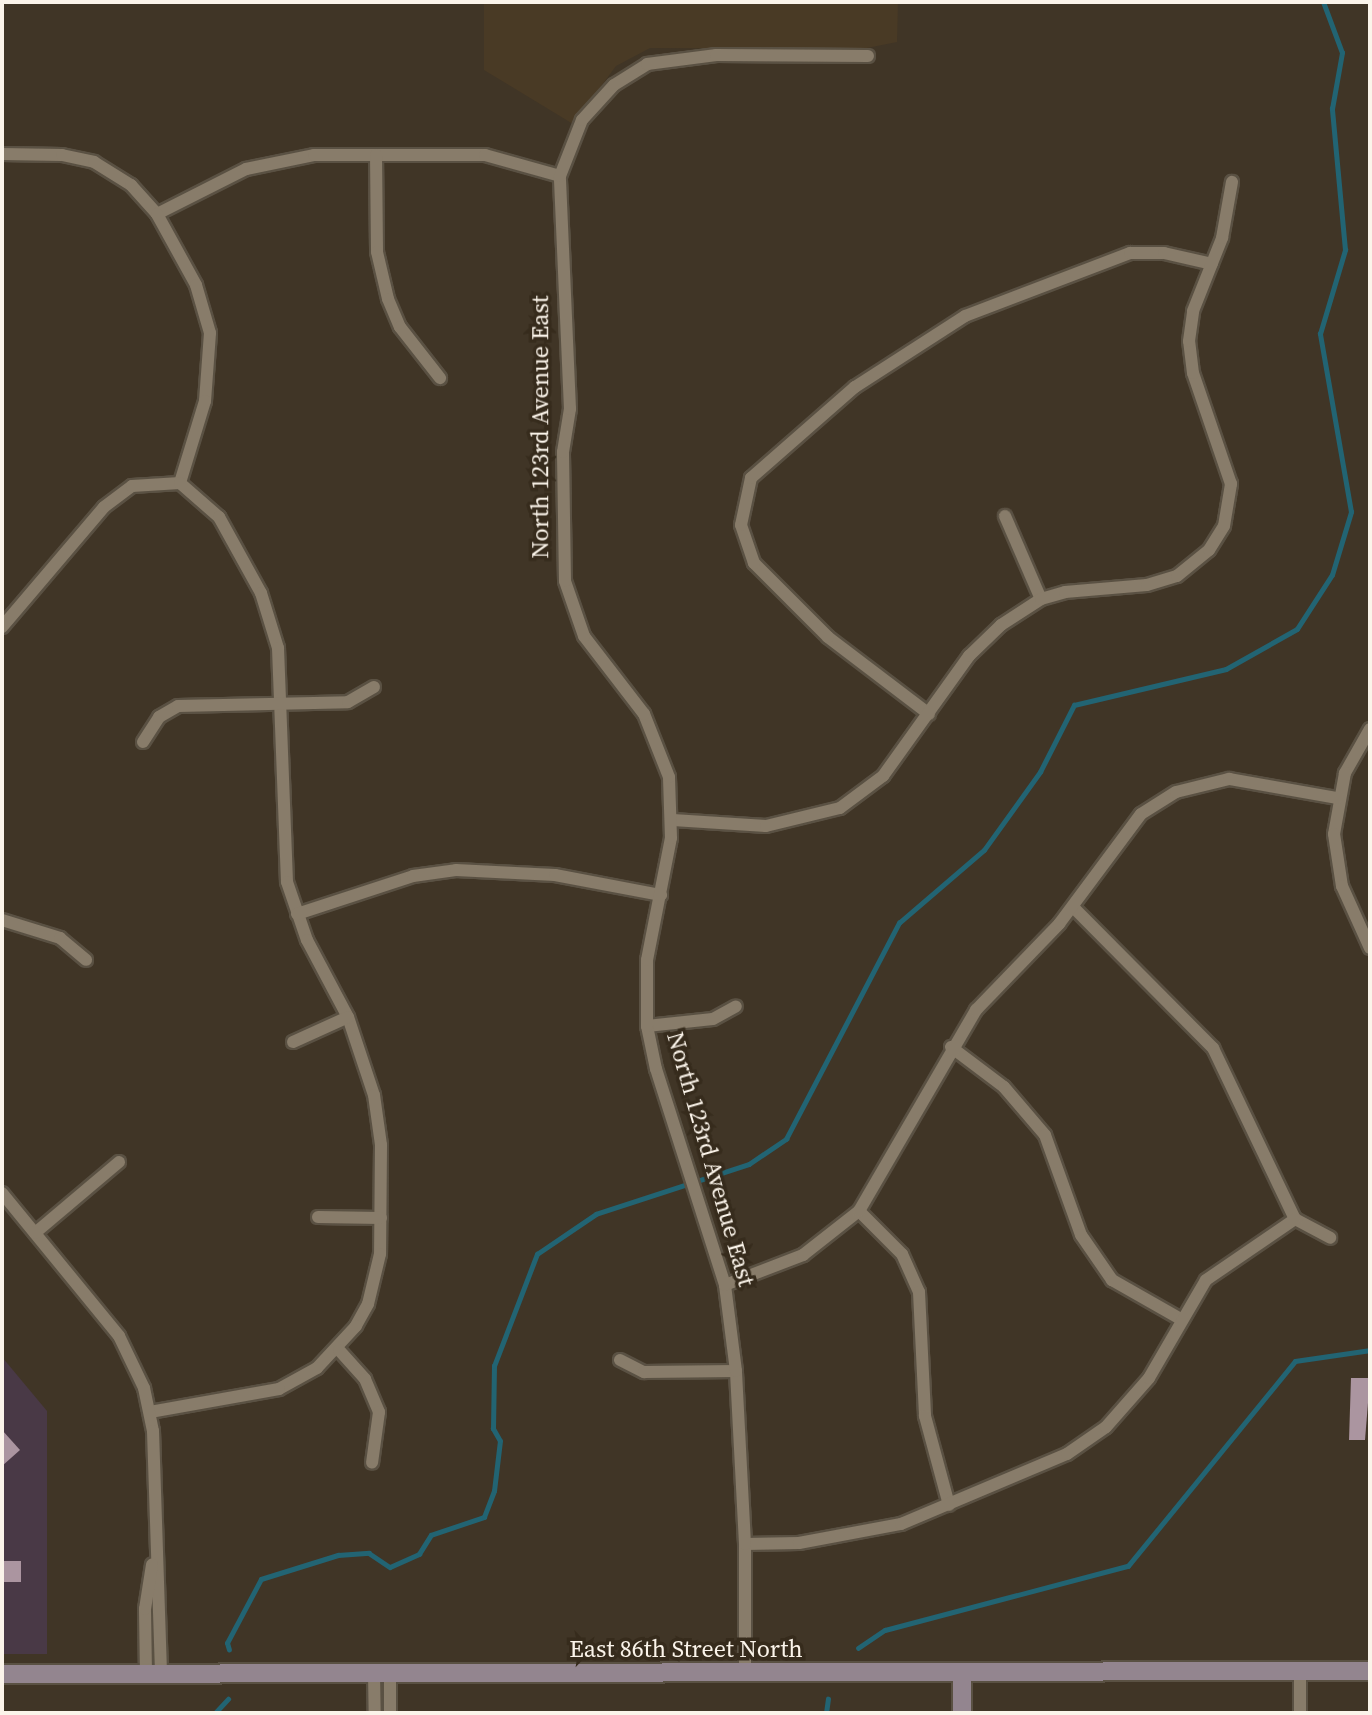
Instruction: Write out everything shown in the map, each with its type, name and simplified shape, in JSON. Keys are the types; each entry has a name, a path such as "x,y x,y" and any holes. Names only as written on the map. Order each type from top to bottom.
{"main road":[{"name":"East 86th Street North","path":"2,1674 1370,1671"},
{"path":"962,1673 962,1713"}],"street":[{"name":"North 123rd Avenue East","path":"744,1673 745,1544 736,1371 725,1285 688,1172 647,1026 648,960 673,820 660,744 584,636 565,580 562,477 570,409 560,176 582,120 634,71 683,57 868,56"},
{"path":"2,154 62,155 94,163 131,185 157,214 196,285 210,333 205,401 180,483"},
{"path":"376,155 377,252 388,299 400,327 440,378"},
{"path":"157,214 222,178 271,162 376,155 485,155 560,176"},
{"path":"673,820 766,826 825,816 883,776 984,640 1041,599 1177,576 1209,550 1228,511 1229,468 1190,355 1193,311 1212,264 1232,182"},
{"path":"929,714 828,637 771,584 744,545 741,525 743,498 765,462 855,387 965,316 1130,253 1164,253 1212,264"},
{"path":"2,627 119,492 147,482 180,483 219,517 261,593 278,648 282,703 282,850 297,914 348,1017 378,1116 380,1254 368,1304 339,1350 279,1389 150,1412"},
{"path":"1005,516 1041,599"},
{"path":"143,742 159,717 178,706 348,702 374,687"},
{"path":"1370,729 1351,759 1338,798 1336,866 1367,934 1370,948"},
{"path":"725,1285 803,1255 859,1211 951,1047 976,1010 1073,907 1126,828 1176,792 1229,779 1338,798"},
{"path":"297,914 413,876 456,870 555,875 661,895"},
{"path":"1073,907 1213,1048 1295,1219 1330,1238"},
{"path":"2,920 60,938 86,960"},
{"path":"647,1026 713,1019 736,1006"},
{"path":"293,1042 348,1017"},
{"path":"951,1047 1004,1087 1045,1135 1081,1235 1112,1280 1179,1318"},
{"path":"35,1233 119,1162"},
{"path":"2,1194 119,1336 150,1412 154,1550 145,1609 153,1674"},
{"path":"859,1211 902,1254 919,1292 925,1416 949,1505"},
{"path":"318,1217 381,1218"},
{"path":"745,1544 864,1534 949,1505 1046,1464 1106,1427 1149,1378 1179,1318 1223,1266 1295,1219"},
{"path":"339,1350 365,1379 379,1412 372,1463"},
{"path":"620,1360 643,1372 736,1371"},
{"path":"1300,1672 1300,1713"},
{"path":"375,1713 382,1673"},
{"path":"382,1673 390,1713"}],"shaded area":[{"path":"484,2 898,2 897,42 862,49 650,48 616,66 573,124 484,70"},
{"path":"2,1357 47,1411 47,1654 2,1654"}],"building":[{"path":"1351,1378 1370,1378 1365,1440 1349,1440"},
{"path":"2,1430 20,1450 2,1466"},
{"path":"2,1561 21,1561 21,1582 2,1582"}],"waterway":[{"path":"229,1650 227,1643 261,1579 338,1555 369,1553 390,1567 419,1554 431,1535 484,1517 494,1491 500,1441 493,1429 494,1366 537,1254 596,1214 749,1164 786,1139 899,923 984,850 1040,772 1074,705 1226,669 1297,629 1332,575 1351,512 1320,334 1345,250 1332,109 1342,53 1323,2"},
{"path":"858,1648 885,1630 1128,1566 1295,1361 1370,1350"},
{"path":"215,1713 228,1699"},
{"path":"826,1713 828,1699"}]}
